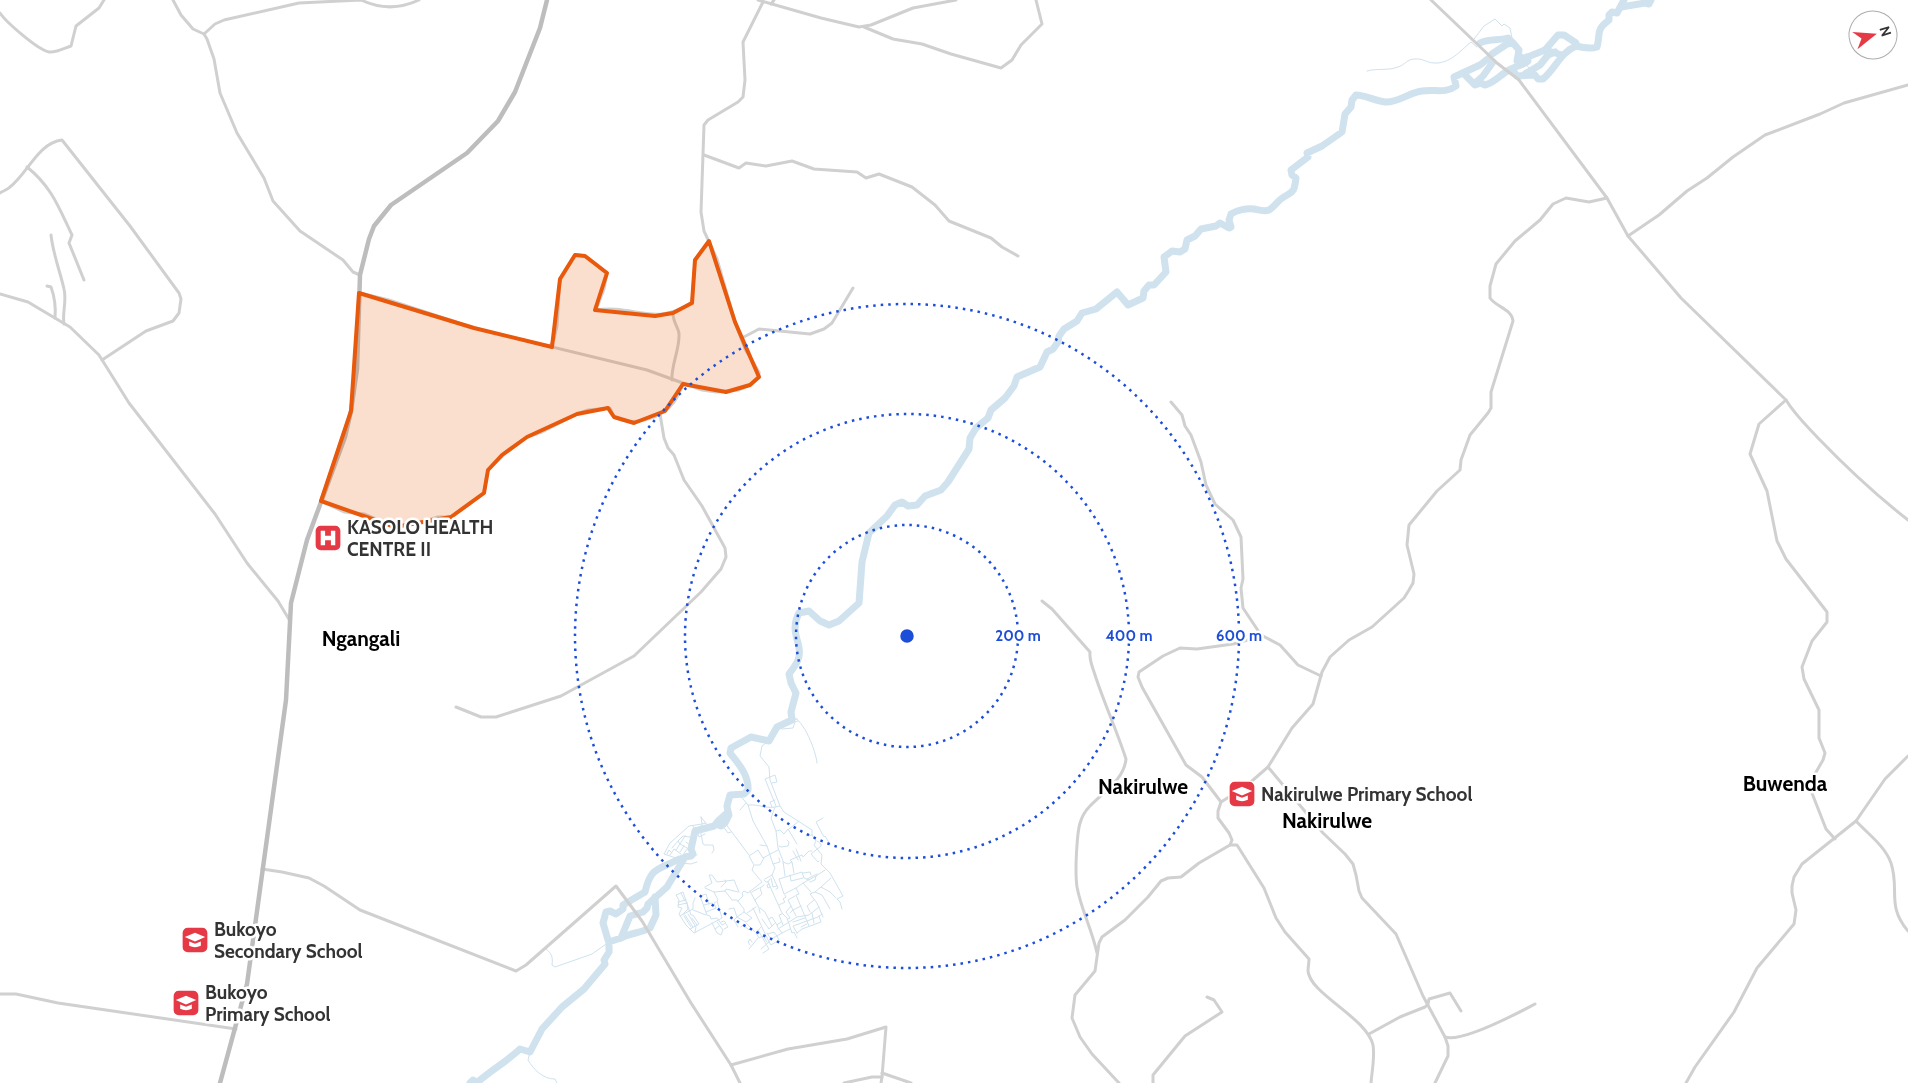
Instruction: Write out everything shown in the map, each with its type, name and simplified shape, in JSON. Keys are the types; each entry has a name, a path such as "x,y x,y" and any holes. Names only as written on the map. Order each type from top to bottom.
{"main road":[{"path":"220,1083 247,984 286,700 291,603 307,540 345,437 351,411 357,369 360,275 369,239 381,216 400,197 467,154 498,121 515,92 540,28 547,0"}],"street":[{"path":"0,13 5,20 42,50 51,52 72,46 76,26 100,8 104,0"},
{"path":"173,0 181,15 193,29 204,34 213,53 220,93 237,132 264,178 273,201 300,231 343,260 353,272 360,275"},
{"path":"204,34 215,24 224,20 299,3 361,0 370,4 393,7 419,0"},
{"path":"758,0 821,18 864,27 893,39 922,44 1001,68 1012,60 1021,45 1042,24 1036,0"},
{"path":"771,4 774,0"},
{"path":"864,27 913,8 956,0"},
{"path":"1431,0 1497,63 1519,80 1607,198 1628,236 1681,298 1786,400 1792,410 1833,454 1875,494 1908,520"},
{"path":"359,293 418,309 474,328 647,370 702,390 716,392 738,390 750,386 759,377 758,372 744,348 717,259 704,231 701,212 704,156 702,145 704,125 708,120 743,97 745,80 743,42 763,2"},
{"path":"1628,236 1666,209 1686,191 1707,178 1765,135 1844,103 1908,86"},
{"path":"0,193 11,187 44,148 57,140 62,140 130,226 179,293 181,299 179,313 173,322 146,331 102,360"},
{"path":"704,156 739,168 746,163 766,166 792,160 814,168 857,172 866,178 879,174 884,175 912,186 935,205 950,221 992,238 1002,247 1018,256"},
{"path":"27,167 43,181 55,197 64,214 72,235 69,243 84,280"},
{"path":"1230,845 1232,840 1229,833 1218,818 1221,802 1245,787 1268,768 1292,728 1313,704 1321,676 1330,657 1349,640 1372,627 1404,598 1413,583 1414,574 1407,545 1409,524 1437,491 1458,474 1470,435 1491,408 1491,392 1513,321 1510,312 1494,303 1490,298 1490,286 1496,264 1514,241 1540,220 1553,204 1560,200 1571,198 1588,202 1607,198"},
{"path":"51,235 52,247 64,289 66,305 64,324"},
{"path":"550,346 554,340 557,326 560,279 575,255 581,254 585,256 607,273 604,289 596,310 613,309 655,316 673,313 692,302 695,260 709,241"},
{"path":"46,286 51,287 54,295 56,319"},
{"path":"742,338 759,329 810,334 824,329 832,323 853,288"},
{"path":"0,294 28,302 64,324 86,341 215,514 247,563 278,601 290,622"},
{"path":"672,380 680,335 678,328 673,323 673,313"},
{"path":"321,501 344,512 364,514 395,527 411,526 438,517 451,517 484,494 488,470 502,455 527,437 588,410 610,408 614,417 634,423 660,414 674,403 683,384"},
{"path":"1786,400 1759,424 1750,454 1767,491 1777,541 1786,559 1828,612 1827,622 1812,641 1802,667 1804,678 1818,710 1819,738 1824,753 1824,760 1812,778 1810,788 1826,829 1835,839"},
{"path":"1171,402 1182,416 1191,436 1201,462 1206,485 1215,504 1233,520 1241,537 1242,579 1240,588 1243,608 1251,622 1263,636 1280,645 1298,665 1321,676"},
{"path":"456,707 481,718 496,717 561,696 634,656 701,592 721,569 726,557 725,548 702,506 684,480 674,455 668,448 664,438 660,414"},
{"path":"1042,601 1052,609 1090,652 1090,661 1100,695 1111,716 1126,759 1125,766 1115,782 1088,807 1081,818 1078,830 1076,854 1077,887 1098,956"},
{"path":"1221,802 1202,777 1186,766 1142,687 1138,677 1139,672 1163,656 1180,648 1197,649 1233,644 1263,636"},
{"path":"1686,1083 1695,1067 1734,1012 1758,968 1794,924 1796,910 1792,886 1794,877 1802,864 1856,821 1885,779 1908,756"},
{"path":"1268,768 1299,802 1323,833 1353,864 1362,898 1396,934 1445,1036 1448,1056 1435,1083"},
{"path":"1856,821 1886,852 1893,872 1897,914 1899,920 1908,931"},
{"path":"1119,1083 1092,1054 1080,1037 1072,1018 1075,995 1095,972 1099,943 1102,937 1125,920 1161,881 1168,878 1181,877 1198,863 1230,845 1237,845 1264,888 1276,918 1285,932 1309,959 1308,972 1314,982 1329,999 1358,1022 1369,1034 1373,1045 1371,1083"},
{"path":"262,869 309,878 360,910 516,971 526,965 616,886 642,921 731,1065 740,1083"},
{"path":"1369,1034 1428,1004 1429,999 1450,993 1461,1011"},
{"path":"0,994 16,994 58,1003 236,1029"},
{"path":"1153,1083 1153,1075 1175,1046 1185,1036 1222,1012 1214,1000 1208,997"},
{"path":"1445,1036 1451,1039 1484,1029 1535,1004"},
{"path":"731,1065 788,1049 847,1039 886,1027 881,1083"},
{"path":"844,1083 882,1075 911,1083"}],"highlighted area":[{"path":"709,241 735,322 759,377 750,385 726,392 683,384 665,411 634,423 614,417 608,408 577,414 527,437 502,455 488,470 484,493 451,517 395,527 321,501 351,411 359,293 474,328 552,347 560,279 575,255 585,256 607,273 595,310 655,316 673,313 692,303 695,260"}],"waterway":[{"path":"1545,50 1558,35 1564,35 1576,43 1576,46 1597,47 1600,29 1609,20 1609,15 1612,12 1617,13 1624,0"},
{"path":"1621,7 1649,4 1651,0"},
{"path":"1474,39 1484,26 1495,19 1502,26 1504,24 1510,28 1513,43"},
{"path":"1480,43 1508,38 1513,43"},
{"path":"1367,71 1394,68 1412,59 1440,63 1454,56 1471,42 1477,47"},
{"path":"1492,54 1507,44 1513,43 1519,50 1517,61 1520,58 1525,58 1545,50 1562,55"},
{"path":"1512,69 1517,76 1535,75 1538,79 1543,79 1562,57 1576,46"},
{"path":"1519,50 1525,58"},
{"path":"1525,74 1540,65 1548,55 1555,52"},
{"path":"1463,73 1475,85 1481,83 1485,85 1511,69 1526,63 1528,61 1527,57"},
{"path":"470,1083 473,1080 479,1081 520,1049 530,1052 542,1029 562,1007 584,989 605,964 604,960 609,952 609,942 621,938 630,916 643,912 648,904 667,887 685,857 693,854 691,849 695,831 714,826 728,812 727,806 730,795 744,794 748,790 745,775 730,753 731,748 751,737 769,741 777,727 792,720 791,712 796,693 789,674 797,662 799,654 795,632 799,613 809,611 820,621 829,625 839,621 859,603 862,562 869,533 887,516 895,505 902,502 908,506 917,505 925,496 941,490 969,449 970,438 976,428 988,418 991,410 1005,398 1014,386 1017,377 1040,367 1047,352 1053,349 1064,329 1077,321 1082,313 1096,309 1117,292 1128,305 1143,298 1144,291 1149,285 1154,285 1166,272 1164,257 1172,251 1180,252 1185,249 1187,240 1195,236 1201,229 1216,226 1220,223 1229,228 1231,227 1229,220 1231,214 1239,210 1265,211 1271,209 1293,190 1296,178 1292,175 1291,170 1308,157 1307,153 1322,146 1342,132 1345,114 1351,107 1352,100 1356,95 1390,102 1417,92 1448,90 1456,86 1454,77 1480,65 1489,58"},
{"path":"1474,84 1483,76 1493,62"},
{"path":"1526,64 1531,71"},
{"path":"792,716 805,729 812,744 817,763"},
{"path":"791,722 797,719"},
{"path":"779,726 782,729 793,728 795,722 798,721"},
{"path":"748,805 780,806 770,780 769,767 760,756 762,746 769,741"},
{"path":"772,783 777,782 775,775 765,779 776,806"},
{"path":"739,794 748,805 753,821 767,846"},
{"path":"772,807 770,802 775,800"},
{"path":"740,810 746,803"},
{"path":"780,806 784,812 812,830 812,835 816,841 814,845 822,855 821,864 830,873 843,896 837,899 842,909"},
{"path":"775,807 771,818 776,831 785,876"},
{"path":"717,824 721,826 725,823 729,815 728,812"},
{"path":"701,817 708,826"},
{"path":"701,817 702,824 706,823"},
{"path":"823,818 816,822 830,844"},
{"path":"789,829 799,821"},
{"path":"725,823 749,855"},
{"path":"685,857 681,855 679,859 664,854 670,843 689,826 702,824"},
{"path":"698,828 702,825"},
{"path":"722,825 728,833 731,832"},
{"path":"693,826 695,831"},
{"path":"700,829 703,844 713,845 714,850 712,853"},
{"path":"776,831 780,830 784,834 788,829 797,844"},
{"path":"697,831 699,837 705,834"},
{"path":"806,836 812,835"},
{"path":"678,841 683,836 690,837 692,841"},
{"path":"672,848 678,841 680,844 685,836"},
{"path":"779,846 788,846 789,842 787,840"},
{"path":"686,842 690,845 692,841 694,842"},
{"path":"817,841 821,846 811,854 819,861"},
{"path":"676,850 680,844 684,846"},
{"path":"683,855 690,845 692,846"},
{"path":"760,845 767,846 773,864 780,862 779,858"},
{"path":"680,852 684,846 687,848"},
{"path":"670,855 674,849 681,854"},
{"path":"796,849 801,861"},
{"path":"667,854 669,850 672,853"},
{"path":"738,901 743,896 742,893 744,891 748,893 762,882 752,870 754,865 749,856 758,850 763,858 778,850"},
{"path":"793,851 798,860"},
{"path":"792,862 790,860 802,855 803,857 809,851 812,851"},
{"path":"693,854 697,855"},
{"path":"755,865 760,865 764,858"},
{"path":"608,940 603,923 606,912 610,911 616,914 623,909 623,905 645,892 653,873 679,859 683,859"},
{"path":"682,863 691,864 697,862"},
{"path":"783,862 788,864 792,862 794,873"},
{"path":"773,864 775,868 772,875 778,888 776,889"},
{"path":"810,882 815,880 816,876 825,870"},
{"path":"796,888 784,894 779,879 802,872 804,878 809,880"},
{"path":"803,873 810,872 811,875"},
{"path":"807,879 817,874"},
{"path":"705,887 712,883 709,875 712,875 717,882 734,880 739,892"},
{"path":"765,879 772,875"},
{"path":"790,875 791,881 803,878"},
{"path":"811,892 803,883 816,876"},
{"path":"771,878 773,887 777,886"},
{"path":"831,878 821,887 836,898"},
{"path":"764,880 768,882 770,879"},
{"path":"721,887 726,882 725,880"},
{"path":"768,882 782,913 787,918 792,933 794,932 797,938"},
{"path":"803,883 796,888 799,894 796,895 809,926"},
{"path":"769,884 767,885 768,888 770,887"},
{"path":"755,900 762,894 760,888 764,885"},
{"path":"821,887 815,892 822,895 830,909"},
{"path":"705,888 714,892 725,891 726,889 738,892"},
{"path":"752,892 759,888"},
{"path":"725,891 732,900 737,900 744,909 744,912 752,918 746,922 737,917 734,920 738,927"},
{"path":"750,891 760,913"},
{"path":"690,929 699,924 691,915 683,892 676,895 679,900 678,907 682,908 679,914 686,925 694,933 722,918 714,892"},
{"path":"815,892 810,894 817,903 823,917"},
{"path":"681,893 685,901"},
{"path":"709,904 706,894 700,896 707,915 711,919 717,918 722,925 726,923 724,921 721,922"},
{"path":"779,905 785,902 783,899 786,897 785,895"},
{"path":"790,913 793,910 788,900 795,896"},
{"path":"621,938 650,928 656,915 655,897"},
{"path":"680,916 693,909 695,898"},
{"path":"678,902 686,900"},
{"path":"810,912 807,906 814,900"},
{"path":"706,912 716,908 714,903 716,902"},
{"path":"687,903 688,910"},
{"path":"678,905 687,903"},
{"path":"704,905 712,903"},
{"path":"788,919 790,918 786,912 791,906"},
{"path":"796,916 793,910 801,906"},
{"path":"747,913 756,907"},
{"path":"778,929 797,917 809,915 819,907"},
{"path":"729,909 734,908 737,917 744,912"},
{"path":"753,908 769,942 777,936 774,932 768,934"},
{"path":"760,908 765,912 772,926"},
{"path":"683,914 688,909"},
{"path":"693,910 706,915"},
{"path":"812,913 814,923"},
{"path":"688,914 696,927 695,932"},
{"path":"782,914 779,915 783,925"},
{"path":"797,933 793,926 822,914"},
{"path":"685,915 693,927"},
{"path":"684,916 691,927"},
{"path":"797,933 802,929 821,922 819,916"},
{"path":"769,919 772,917 777,925"},
{"path":"692,918 697,925"},
{"path":"793,922 805,918"},
{"path":"762,919 769,929 775,923"},
{"path":"715,929 721,935 723,930 717,922"},
{"path":"778,928 777,925 781,922"},
{"path":"712,923 715,929 719,926"},
{"path":"746,923 755,932"},
{"path":"724,929 728,927 726,924"},
{"path":"801,927 807,924"},
{"path":"741,927 743,925 750,929"},
{"path":"761,927 756,933 759,938 763,936 767,942"},
{"path":"779,929 782,933 790,929"},
{"path":"758,930 769,949 763,953"},
{"path":"767,933 771,939"},
{"path":"761,949 769,942 771,945 779,940 777,936 782,933"},
{"path":"749,949 758,938"},
{"path":"750,945 748,942 750,939 752,942"},
{"path":"546,949 551,954 552,965 555,967 592,954 609,942"},
{"path":"530,1052 528,1060 533,1067 543,1076 555,1079 557,1083"}],"place":[{"name":"KASOLO HEALTH CENTRE II","path":"328,538"},
{"name":"Nakirulwe Primary School","path":"1242,794"},
{"name":"Bukoyo Secondary School","path":"195,940"},
{"name":"Bukoyo Primary School","path":"186,1003"}],"district":[{"name":"Ngangali","path":"361,638"},
{"name":"Buwenda","path":"1785,783"},
{"name":"Nakirulwe","path":"1143,786"},
{"name":"Nakirulwe","path":"1327,820"}]}
